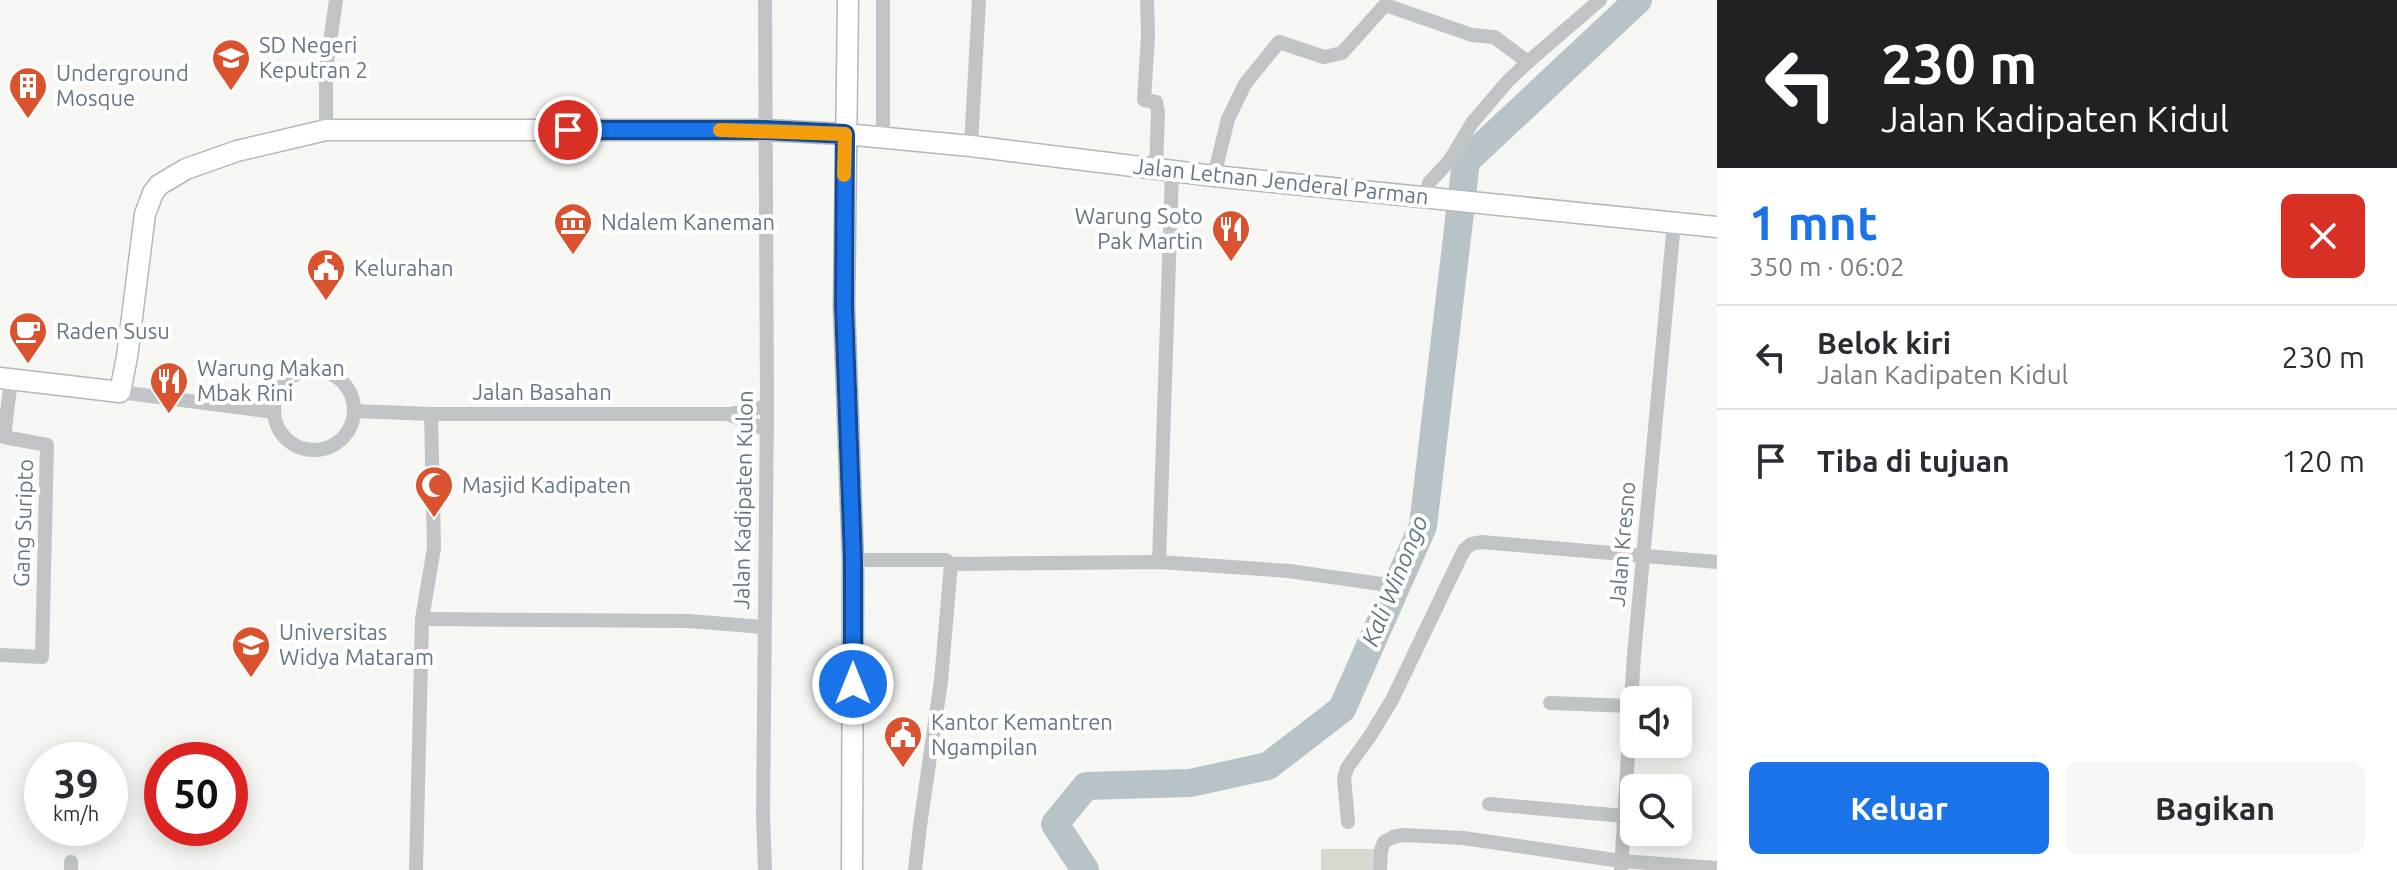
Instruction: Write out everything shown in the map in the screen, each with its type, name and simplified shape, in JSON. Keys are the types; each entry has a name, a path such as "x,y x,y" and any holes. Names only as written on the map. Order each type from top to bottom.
{"street":[{"path":"326,130 326,70 336,0"},
{"name":"Jalan Kadipaten Kulon","path":"765,0 765,870"},
{"path":"848,0 844,306 853,560 852,870"},
{"path":"883,0 883,138"},
{"path":"971,146 979,0"},
{"path":"1147,0 1144,100 1156,102 1164,170 1159,562"},
{"path":"1429,197 1429,183 1450,160 1472,123 1507,82 1600,0"},
{"path":"1214,176 1228,119 1245,84 1279,42 1324,57 1342,53 1385,5 1472,35 1494,37 1528,62"},
{"name":"Jalan Letnan Jenderal Parman","path":"120,392 145,214 153,193 169,178 218,157 326,130 765,130 845,134 1214,176 1717,227"},
{"name":"Jalan Kresno","path":"1633,686 1674,223"},
{"path":"313,369 338,377 353,398 352,423 346,434 337,443 325,448 301,448 290,442 276,423 274,412 280,387 289,378 313,369"},
{"path":"5,379 274,412"},
{"name":"Gang Suripto","path":"0,655 42,657 47,445 4,437 5,379"},
{"name":"Jalan Basahan","path":"354,411 730,414 767,406"},
{"path":"416,870 422,619 434,548 431,414"},
{"name":"Jalan Basahan","path":"730,414 767,430"},
{"path":"1348,822 1344,778 1347,768 1392,700 1464,550 1471,544 1481,542 1717,562"},
{"path":"853,560 946,560 951,564 1159,562 1289,571 1388,585"},
{"path":"915,870 941,681 951,564"},
{"path":"422,619 688,621 764,627"},
{"path":"1550,703 1620,706"},
{"path":"1489,804 1620,816"},
{"path":"1380,870 1384,842 1404,835 1463,838 1621,865 1717,868"}],"shaded area":[{"path":"1321,849 1374,849 1373,870 1321,870"}],"waterway":[{"name":"Kali Winongo","path":"1085,870 1055,824 1086,786 1190,783 1268,766 1342,709 1423,526 1466,161 1638,0"}],"slow traffic":[{"path":"720,130 845,134 844,175"}],"place":[{"name":"SD Negeri Keputran 2","path":"231,92"},
{"name":"Underground Mosque","path":"28,120"},
{"name":"Ndalem Kaneman","path":"573,256"},
{"name":"Warung Soto Pak Martin","path":"1231,263"},
{"name":"Kelurahan","path":"326,302"},
{"name":"Raden Susu","path":"28,365"},
{"name":"Warung Makan Mbak Rini","path":"169,415"},
{"name":"Masjid Kadipaten","path":"434,519"},
{"name":"Universitas Widya Mataram","path":"251,679"},
{"name":"Kantor Kemantren Ngampilan","path":"903,769"}],"route":[{"path":"568,130 765,130 845,134 844,306 853,560 853,684"}]}
